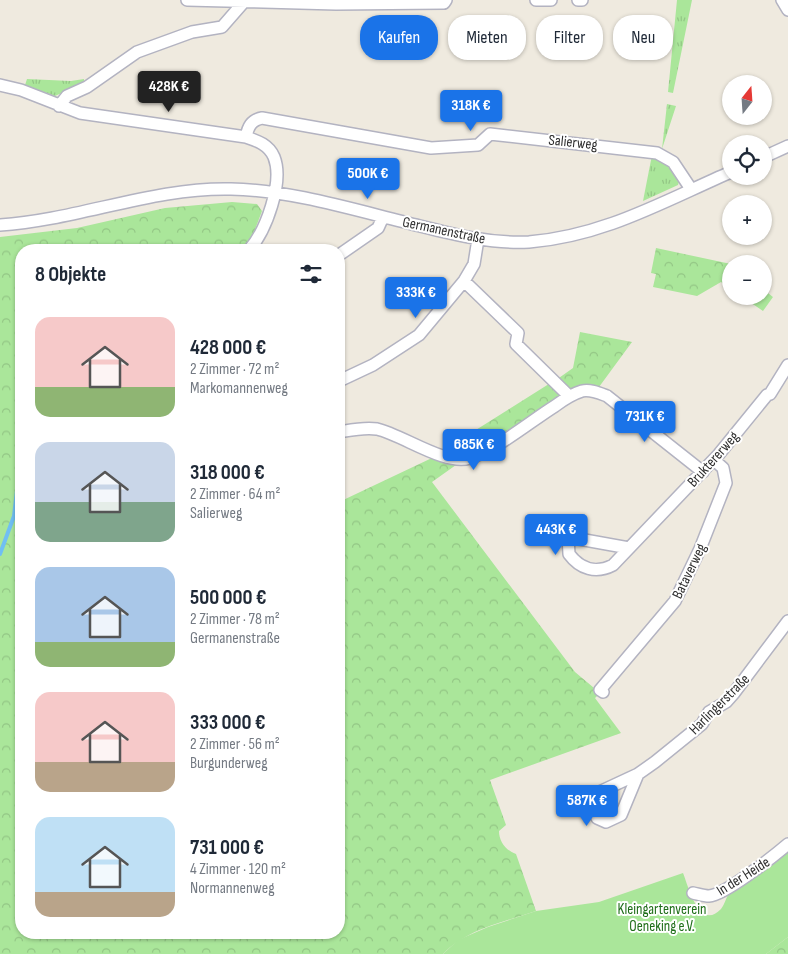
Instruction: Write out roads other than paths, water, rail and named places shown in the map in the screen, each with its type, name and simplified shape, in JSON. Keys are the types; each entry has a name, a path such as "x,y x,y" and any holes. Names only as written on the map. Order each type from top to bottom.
{"street":[{"path":"187,0 243,3 427,4 444,3 446,0"},
{"path":"536,0 551,0"},
{"path":"782,0 788,10"},
{"path":"60,106 67,96 87,87 137,52 192,32 222,27 243,3"},
{"path":"0,85 21,90 60,106 92,116 246,137 263,144 273,156 277,174 263,230 254,244"},
{"name":"Salierweg","path":"246,137 250,124 262,118 431,148 478,144 490,134 602,145 657,153 669,158 678,167 691,189"},
{"path":"772,153 788,146"},
{"name":"Germanenstraße","path":"0,225 49,220 182,193 230,189 274,192 478,239 529,242 578,234 638,216 722,176"},
{"path":"345,251 378,228 383,217"},
{"path":"345,379 373,365 419,335 464,281 474,264 478,239"},
{"path":"464,281 518,333 516,344 570,396"},
{"name":"Bruktererweg","path":"629,548 568,537 569,554 579,565 590,569 606,569 613,565 714,460 767,395 770,394 788,365"},
{"path":"345,432 377,429 397,435 442,455 460,459 470,458 493,446 570,396 589,390 607,396 703,472"},
{"name":"Bataverweg","path":"603,692 600,690 675,601 689,575 726,483 723,468 714,460"},
{"name":"Harlingerstraße","path":"638,774 621,815 606,822 597,818 592,804 596,794 638,774 702,724 714,708 726,702 788,621"},
{"name":"In der Heide","path":"693,893 710,896 722,890 764,864 788,844"}],"waterway":[{"path":"0,554 14,516 15,507"}],"park label":[{"name":"Kleingartenverein Oeneking e.V.","path":"662,918"}]}
